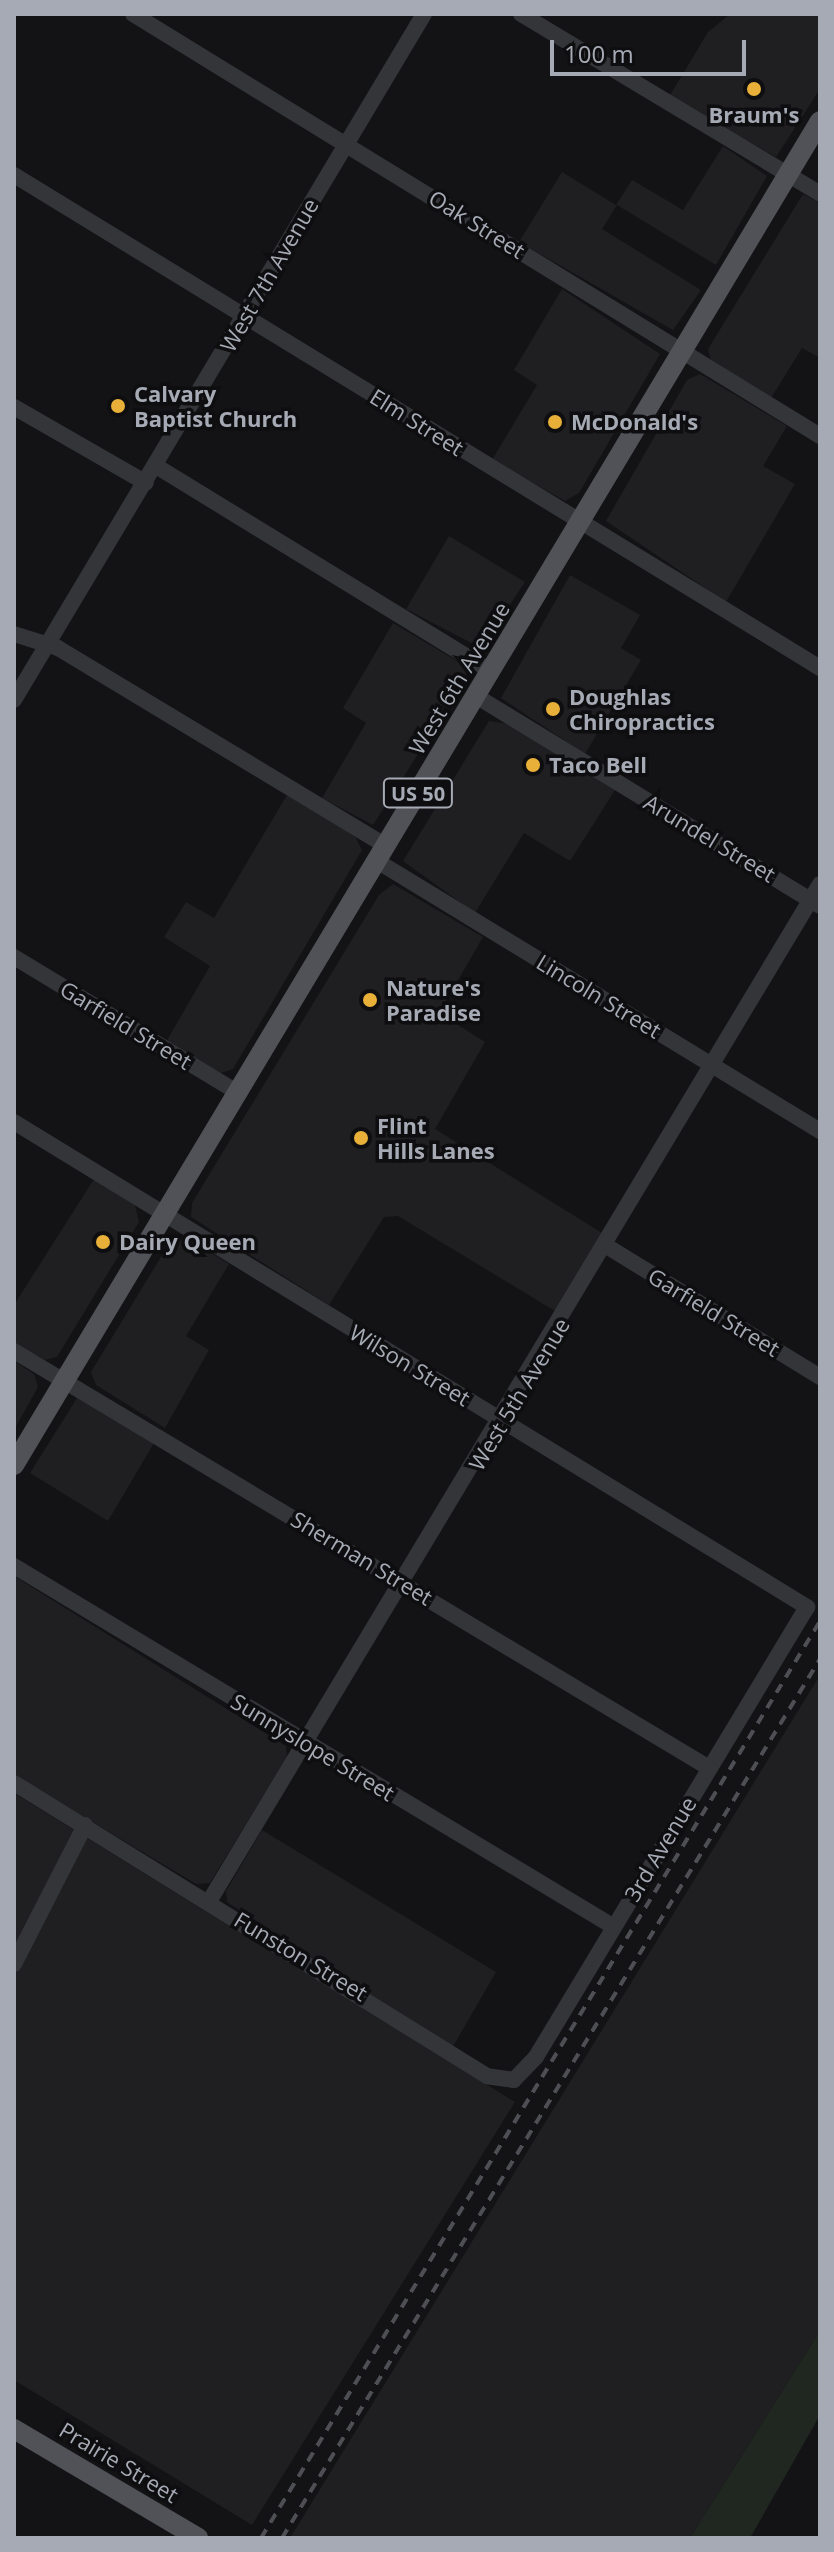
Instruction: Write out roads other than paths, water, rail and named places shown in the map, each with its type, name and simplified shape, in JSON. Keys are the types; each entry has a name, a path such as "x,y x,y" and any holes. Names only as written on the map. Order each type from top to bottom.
{"main road":[{"name":"West 6th Avenue","path":"14,1465 820,121"},
{"name":"Prairie Street","path":"14,2429 198,2538"}],"street":[{"name":"Oak Street","path":"133,14 820,436"},
{"name":"West 7th Avenue","path":"14,700 424,14"},
{"path":"521,14 820,194"},
{"name":"Elm Street","path":"14,175 820,668"},
{"path":"14,407 146,483"},
{"path":"156,466 490,671"},
{"name":"Lincoln Street","path":"14,634 47,645 820,1131"},
{"name":"Arundel Street","path":"476,696 815,903"},
{"name":"West 5th Avenue","path":"210,1900 608,1247 713,1066 815,903 820,884"},
{"name":"Garfield Street","path":"14,957 239,1093"},
{"name":"Wilson Street","path":"14,1122 807,1607 758,1688"},
{"name":"Garfield Street","path":"608,1247 820,1377"},
{"name":"Sherman Street","path":"14,1351 709,1768"},
{"name":"Sunnyslope Street","path":"14,1566 614,1927"},
{"name":"3rd Avenue","path":"564,2010 758,1688"},
{"name":"Funston Street","path":"14,1783 500,2080 522,2073 564,2010"},
{"path":"14,1964 85,1825"}],"railway":[{"path":"261,2538 820,1621"},
{"path":"282,2538 820,1659"}],"place":[{"name":"Braum's","path":"754,89"},
{"name":"Calvary Baptist Church","path":"118,406"},
{"name":"McDonald's","path":"555,422"},
{"name":"Doughlas Chiropractics","path":"553,709"},
{"name":"Taco Bell","path":"533,765"},
{"name":"Nature's Paradise","path":"370,1000"},
{"name":"Flint Hills Lanes","path":"361,1138"},
{"name":"Dairy Queen","path":"103,1242"}]}
